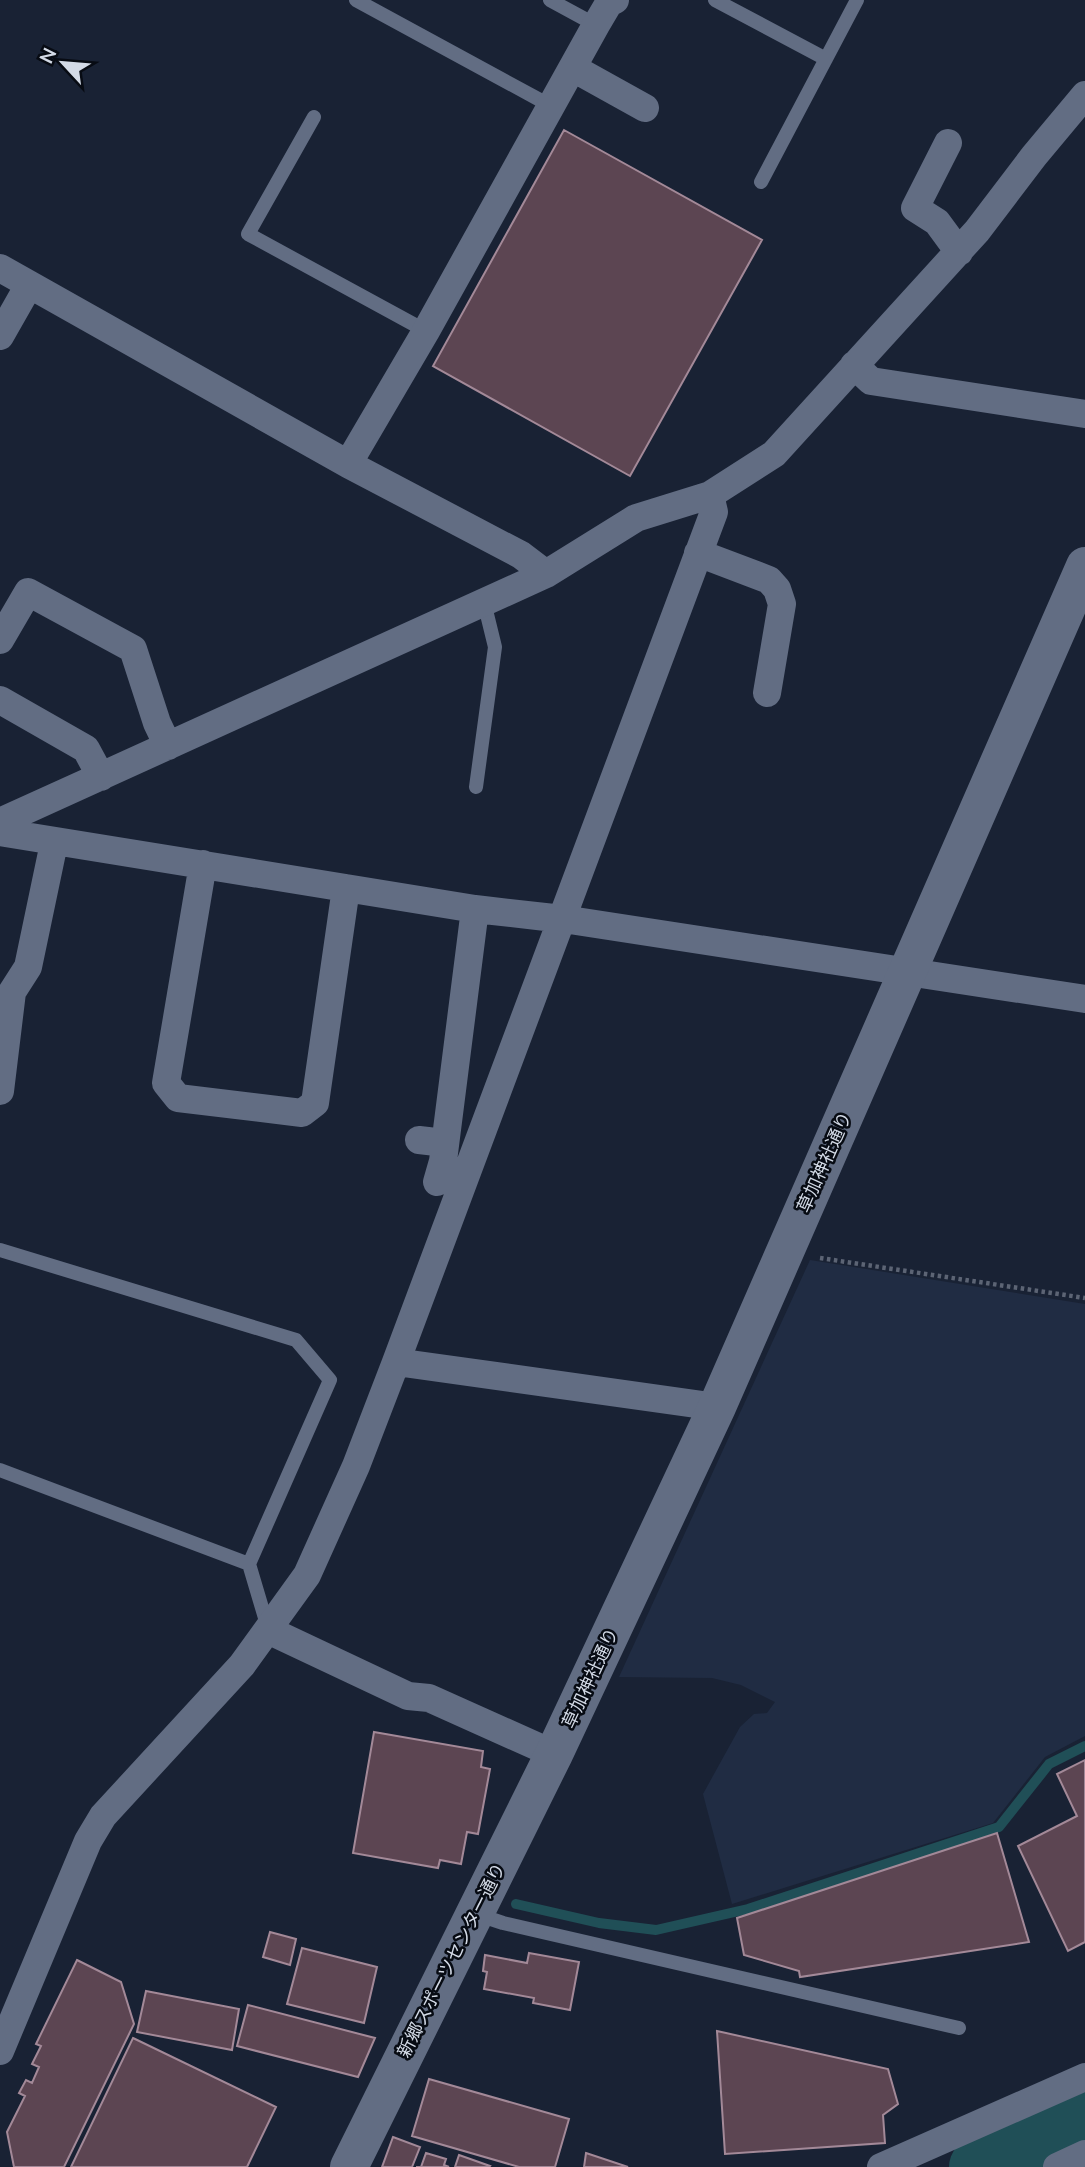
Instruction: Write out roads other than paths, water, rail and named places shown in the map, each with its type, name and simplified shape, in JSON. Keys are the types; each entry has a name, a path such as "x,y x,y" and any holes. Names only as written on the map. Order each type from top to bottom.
{"street":[{"path":"348,464 426,331 596,25 609,3 615,0"},
{"path":"573,68 645,108"},
{"path":"0,822 546,575 636,518 710,495 775,454 959,251 1085,95"},
{"path":"948,143 915,208 937,222 959,251"},
{"path":"0,268 348,464 521,555 546,575"},
{"path":"0,336 29,285"},
{"path":"854,365 871,381 1085,414"},
{"path":"0,2051 88,1841 103,1816 242,1665 307,1575 356,1466 397,1363 563,919 714,512 710,495"},
{"path":"698,553 769,580 777,589 782,604 768,693"},
{"name":"草加神社通り","path":"554,1754 717,1407 1085,566"},
{"path":"0,640 28,592 132,649 157,723 168,746"},
{"path":"0,700 86,749 101,777"},
{"path":"0,832 54,843 203,864 475,909 563,919 1085,999"},
{"path":"0,1091 12,992 27,967 54,843"},
{"path":"203,864 166,1083 178,1098 302,1113 315,1103 346,888"},
{"path":"436,1181 432,1141 475,909"},
{"path":"397,1363 717,1407"},
{"path":"268,1630 408,1696 429,1698 554,1754"},
{"name":"新郷スポーツセンター通り","path":"349,2167 554,1754"},
{"path":"881,2167 1085,2077"},
{"path":"1057,2167 1085,2154"}],"lane":[{"path":"356,0 551,106"},
{"path":"550,0 596,25"},
{"path":"715,0 826,59"},
{"path":"761,182 857,0"},
{"path":"314,117 248,234 426,331"},
{"path":"476,787 495,647 485,603"},
{"path":"0,1250 296,1340 330,1380 249,1564 268,1630"},
{"path":"0,1470 249,1564"},
{"path":"475,1913 503,1923 959,2028"}],"waterway":[{"path":"516,1904 599,1923 656,1930 748,1909 999,1827 1049,1764 1085,1746"},
{"path":"979,2167 1085,2119"}]}
